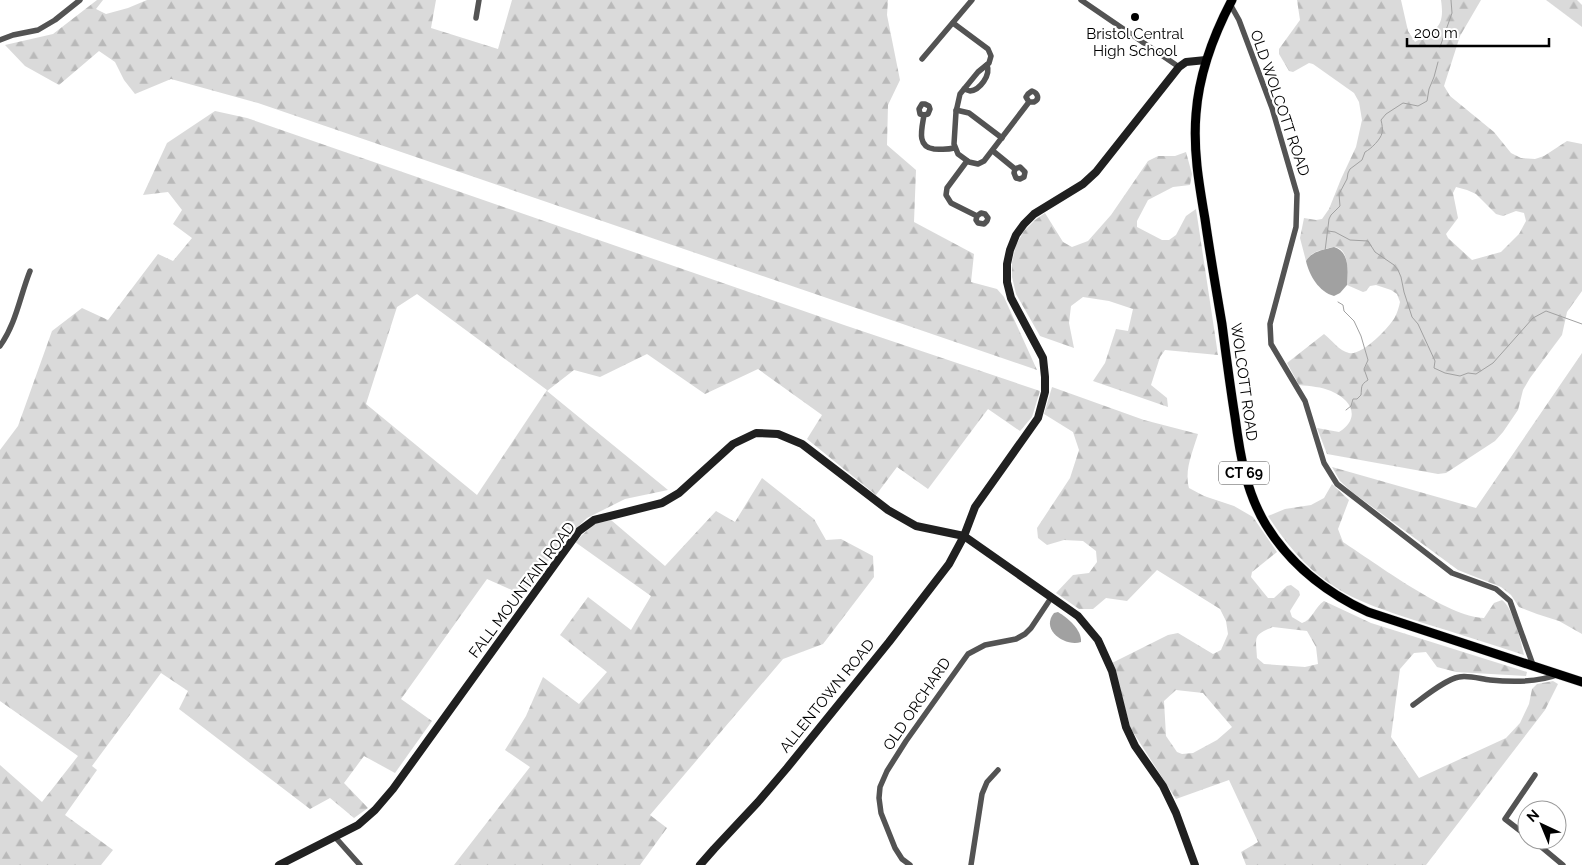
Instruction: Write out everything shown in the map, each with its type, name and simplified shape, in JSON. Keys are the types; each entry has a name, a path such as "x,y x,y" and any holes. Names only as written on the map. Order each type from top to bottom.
{"main road":[{"name":"CT 69","path":"1206,60 1220,23 1231,2"},
{"path":"1179,67 1186,62 1206,60"},
{"name":"WOLCOTT ROAD","path":"1206,60 1196,113 1197,173 1242,466 1256,505 1266,525 1289,556 1322,586 1368,612 1582,682"},
{"name":"ALLENTOWN ROAD","path":"700,865 758,802 883,650 949,564 964,536 975,507 1038,418 1044,392 1043,358 1011,298 1007,282 1007,264 1016,235 1034,214 1083,184 1096,172 1179,67"},
{"name":"FALL MOUNTAIN ROAD","path":"279,865 358,825 371,815 393,789 579,531 594,520 662,503 678,493 733,444 756,433 778,434 802,444 888,510 916,526 964,536"},
{"path":"964,536 1078,616 1098,640 1112,671 1126,727 1135,746 1169,799 1195,865"}],"street":[{"path":"0,40 38,30 56,20 80,0"},
{"path":"476,18 479,0"},
{"path":"922,59 972,0"},
{"path":"1081,0 1179,67"},
{"name":"OLD WOLCOTT ROAD","path":"1231,2 1272,108 1297,194 1296,227 1270,324 1271,344 1305,401 1324,463 1337,484 1452,573 1496,589 1510,601 1533,665"},
{"path":"953,23 990,51 991,59 960,94 956,110 954,148 958,154 974,164 986,160 1029,102"},
{"path":"964,89 970,91 977,89 988,74 989,69 987,65"},
{"path":"956,110 968,113 1002,138"},
{"path":"924,115 921,138 924,145 930,148 946,150 954,148"},
{"path":"993,151 1015,169"},
{"path":"967,161 947,188 946,195 951,203 977,216"},
{"path":"0,346 14,320 30,271"},
{"name":"OLD ORCHARD","path":"910,865 902,859 895,848 881,813 880,787 887,771 968,654 984,645 1016,639 1025,634 1051,598"},
{"path":"1413,705 1442,684 1459,676 1509,680 1547,679 1559,674"},
{"path":"971,865 982,794 987,782 998,770"},
{"path":"1518,800 1535,775"},
{"path":"1517,801 1505,819 1517,828"},
{"path":"335,837 360,865"},
{"path":"1545,850 1563,865"}],"green space":[{"path":"97,0 103,0 96,9 106,14 147,0 436,0 431,28 498,49 512,0 888,0 887,15 900,80 888,105 887,145 916,170 914,222 974,254 971,282 997,289 1004,297 1037,370 258,103 171,79 135,94 124,80 115,62 99,51 59,85 25,66 5,45 53,34"},
{"path":"1297,0 1401,0 1408,31 1415,42 1438,26 1442,16 1441,0 1481,0 1460,36 1444,86 1450,96 1494,132 1511,153 1521,158 1535,159 1544,156 1567,141 1582,144 1582,291 1567,312 1562,335 1530,378 1523,390 1518,410 1503,432 1495,441 1446,473 1438,474 1327,454 1317,428 1339,432 1346,427 1352,415 1349,404 1331,391 1299,385 1287,363 1324,334 1345,352 1354,353 1361,350 1387,328 1395,317 1400,302 1397,294 1376,285 1370,286 1363,292 1347,285 1347,262 1339,248 1333,247 1317,251 1306,261 1300,238 1304,218 1322,219 1329,209 1356,147 1362,120 1359,102 1354,93 1313,64 1309,63 1293,72 1289,71 1279,54 1279,49 1300,20","holes":["1456,187 1476,194 1496,214 1503,216 1516,211 1524,213 1526,221 1519,234 1501,252 1472,260 1448,238 1446,234 1458,218 1453,193"]},
{"path":"1546,0 1577,0 1582,5 1582,27"},
{"path":"215,111 247,118 1040,391 1032,417 1020,431 988,409 928,489 897,467 876,495 807,439 822,415 758,369 705,394 647,354 600,377 574,370 547,391 668,490 625,499 587,518 563,541 523,595 487,579 401,699 432,721 395,773 364,756 344,783 368,808 354,818 330,798 310,809 179,709 188,691 161,673 92,766 97,770 65,815 113,850 101,865 0,865 0,765 42,802 78,756 0,701 0,450 18,426 52,331 82,308 108,320 158,254 173,261 192,238 173,224 182,210 168,192 143,195 167,143","holes":["417,294 547,390 477,495 366,404 397,307"]},
{"path":"1186,152 1192,174 1190,185 1173,187 1148,200 1137,221 1137,227 1162,240 1169,240 1176,235 1186,216 1196,209 1218,355 1165,350 1160,357 1151,385 1167,398 1168,407 1093,381 1105,363 1116,329 1128,331 1133,309 1109,301 1083,297 1071,306 1069,323 1074,348 1040,336 1016,294 1012,277 1012,262 1016,245 1024,231 1045,213 1063,242 1072,247 1088,241 1111,215 1148,161 1158,156 1175,156"},
{"path":"1582,353 1582,634 1559,621 1519,607 1511,595 1501,587 1458,570 1352,492 1340,481 1332,467 1476,508"},
{"path":"1052,387 1144,420 1198,434 1188,467 1189,488 1204,496 1234,506 1253,517 1277,552 1252,572 1251,577 1268,598 1274,598 1287,586 1291,585 1299,591 1300,595 1290,611 1292,617 1302,623 1324,601 1371,623 1527,672 1526,676 1456,672 1437,667 1426,652 1414,653 1400,669 1391,737 1419,778 1506,738 1520,723 1529,704 1532,689 1537,684 1553,681 1558,684 1545,710 1426,865 1246,865 1241,852 1258,842 1229,780 1176,799 1131,729 1112,663 1168,635 1178,633 1213,654 1221,650 1228,634 1226,621 1220,609 1157,570 1127,601 1106,598 1093,609 1079,609 1056,593 1073,575 1089,573 1097,562 1096,551 1083,541 1064,540 1047,545 1038,538 1037,528 1070,478 1079,450 1073,432 1044,414","holes":["1273,627 1307,631 1316,647 1318,664 1305,667 1264,664 1257,658 1256,641 1258,635","1176,690 1203,693 1232,727 1217,740 1193,753 1182,754 1177,752 1166,736 1164,701"]},
{"path":"762,478 814,519 826,540 841,539 873,556 874,577 823,644 783,659 650,815 667,828 640,865 454,865 530,767 505,750 526,716 543,677 579,704 607,672 560,635 588,597 631,630 651,596 575,542 594,524 611,520 665,566 716,511 735,522"},
{"path":"1332,484 1349,500 1338,529 1343,542 1412,588 1469,616 1484,618 1494,603 1502,600 1513,617 1524,655 1374,606 1340,590 1311,569 1288,544 1268,516 1285,509 1311,505 1324,498"}],"shaded area":[{"path":"1334,247 1343,253 1347,263 1348,274 1347,285 1340,293 1334,296 1319,287 1306,261 1315,253"},
{"path":"1058,612 1077,629 1081,642 1075,643 1062,640 1052,631 1050,619 1054,613"}],"waterway":[{"path":"1440,47 1452,13 1451,0"},
{"path":"1325,251 1329,219 1340,206 1339,194 1350,169 1362,160 1365,152 1380,138 1382,130 1381,120 1386,114 1403,103 1418,106 1427,101 1438,62"},
{"path":"1328,231 1335,232 1350,240 1368,241 1375,252 1394,265 1401,277 1412,317 1418,324 1435,361 1434,368 1445,373 1460,376 1468,373 1476,374 1493,363 1533,318 1546,311 1582,324"},
{"path":"1338,302 1343,305 1344,311 1354,321 1361,336 1368,360 1364,369 1368,380 1363,385 1361,395 1357,399 1353,399 1351,406 1346,410"}],"place":[{"name":"Bristol Central High School","path":"1135,17"}]}
